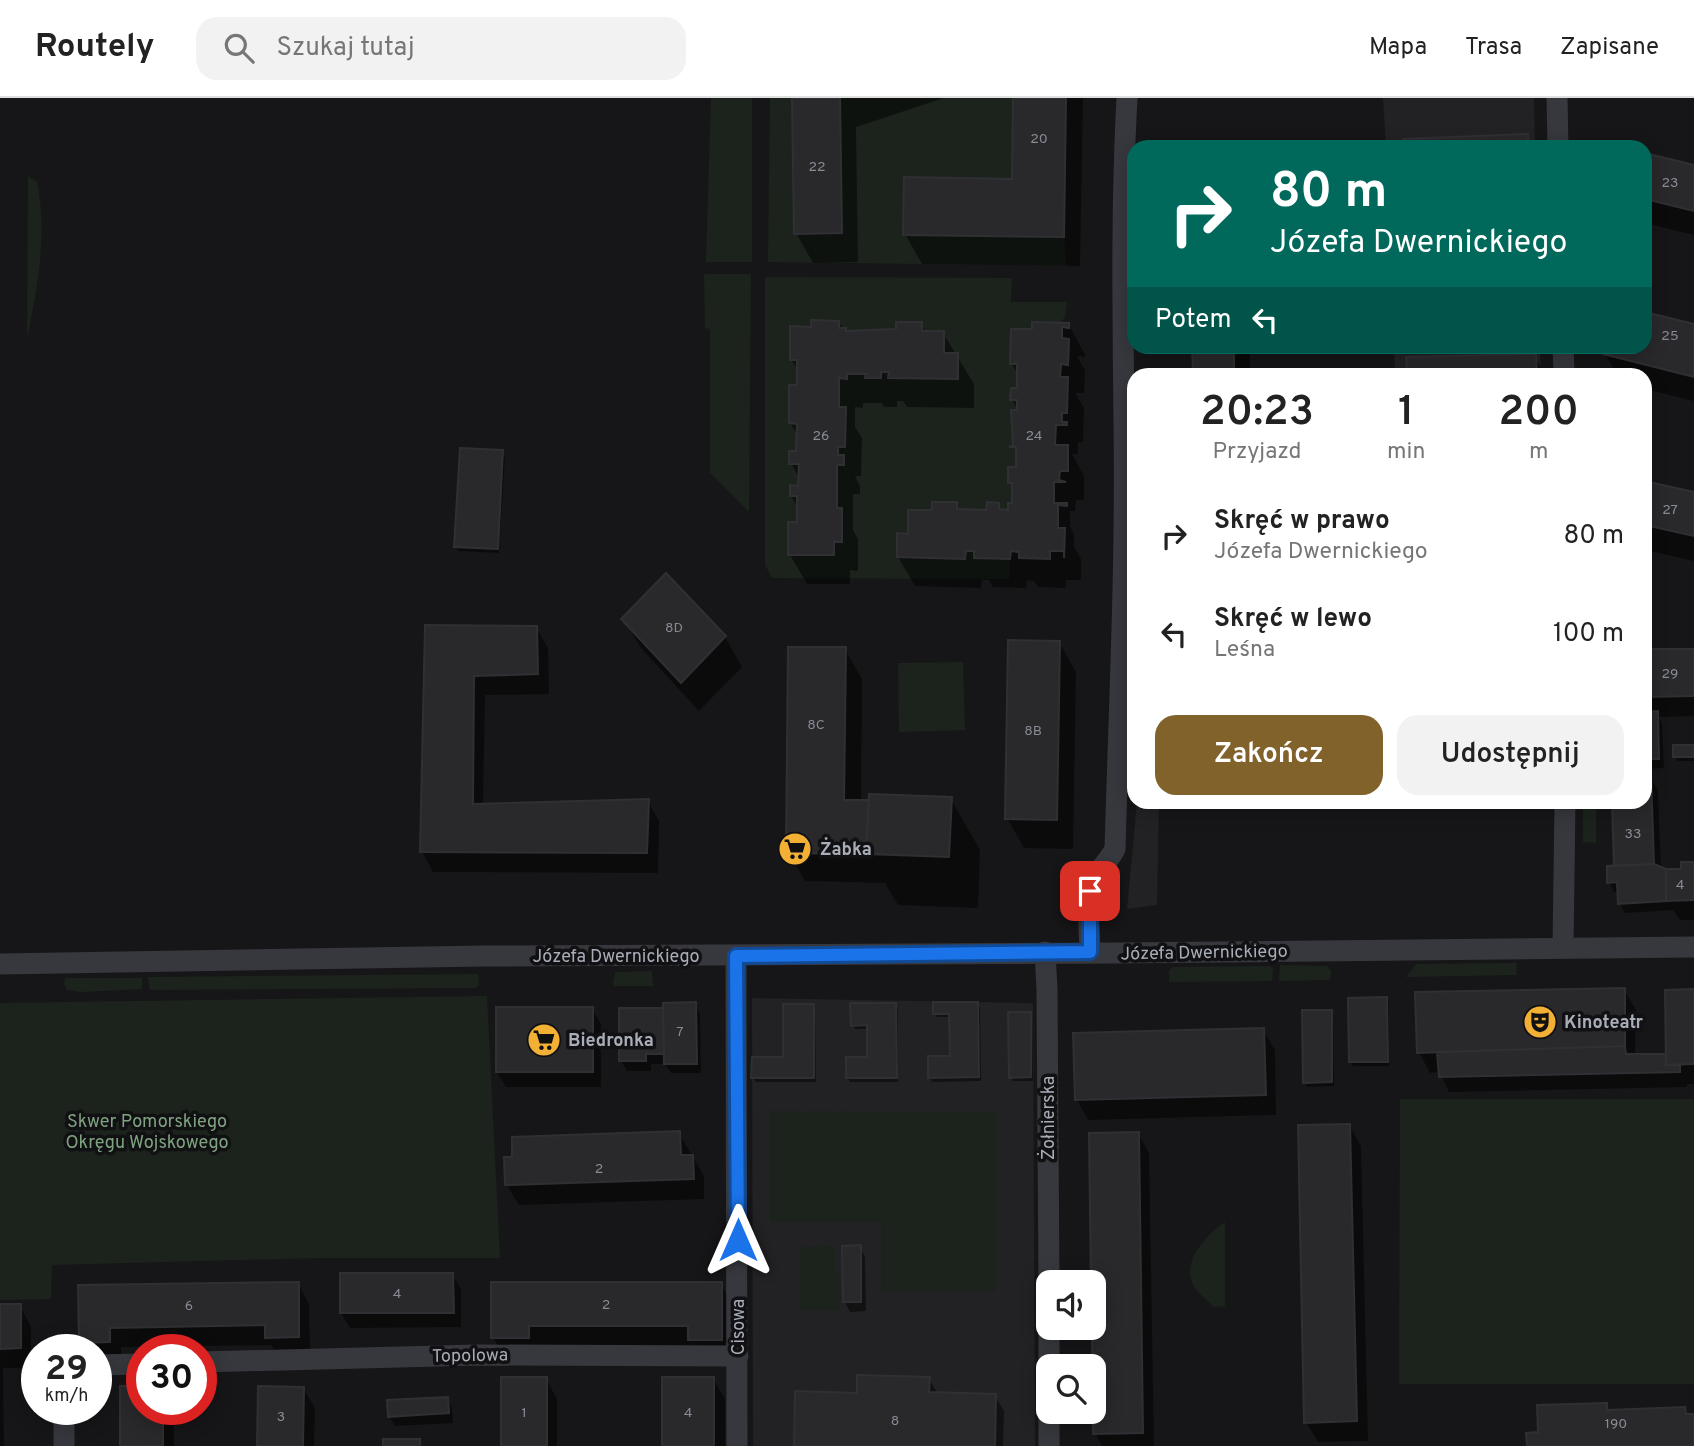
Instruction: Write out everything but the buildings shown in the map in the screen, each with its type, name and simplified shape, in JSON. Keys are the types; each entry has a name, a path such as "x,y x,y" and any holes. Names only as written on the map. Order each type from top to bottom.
{"street":[{"path":"1090,952 1090,891 1093,880 1115,849 1121,679 1127,98"},
{"path":"1557,98 1558,140"},
{"path":"1563,947 1565,809"},
{"name":"Józefa Dwernickiego","path":"0,964 484,956 1694,947"},
{"name":"Żołnierska","path":"1045,952 1049,1270"},
{"name":"Cisowa","path":"736,956 737,1446"},
{"name":"Topolowa","path":"217,1362 477,1355 738,1356"},
{"path":"1049,1424 1049,1446"},
{"path":"64,1425 64,1446"}],"shaded area":[{"path":"1383,98 1534,98 1535,140 1386,140"},
{"path":"1394,354 1540,354 1541,368 1395,368"},
{"path":"1136,809 1159,809 1157,905 1127,909"},
{"path":"752,998 1033,1003 1035,1446 753,1446"}],"green space":[{"path":"711,98 752,98 752,262 706,262"},
{"path":"770,98 1066,98 1066,266 768,262"},
{"path":"28,176 37,182 41,241 27,340"},
{"path":"704,274 751,274 749,512 710,473 710,329 705,328"},
{"path":"765,277 1012,278 1011,302 1067,302 1065,317 1060,323 1055,345 1022,382 1009,579 772,578 765,565"},
{"path":"963,662 965,730 899,732 898,663"},
{"path":"1583,809 1596,809 1596,843 1583,842"},
{"path":"1517,963 1516,975 1406,977 1416,964"},
{"path":"1280,965 1327,966 1331,971 1330,980 1279,981"},
{"path":"1172,967 1273,968 1272,981 1169,982 1169,971"},
{"path":"652,971 653,986 613,984 615,972"},
{"path":"478,974 479,985 475,988 150,990 148,977"},
{"path":"65,978 142,978 142,989 81,992 67,990"},
{"name":"Skwer Pomorskiego Okręgu Wojskowego","path":"487,996 500,1258 317,1258 52,1265 51,1299 0,1300 0,1003"},
{"path":"1400,1099 1694,1099 1694,1384 1399,1384"},
{"path":"770,1111 996,1112 995,1292 881,1292 881,1222 770,1222"},
{"path":"1225,1222 1225,1306 1214,1307 1194,1286 1190,1273 1191,1265 1205,1240"},
{"path":"835,1246 835,1273 840,1274 840,1310 800,1310 800,1247"}],"place":[{"name":"Żabka","path":"795,849"},
{"name":"Kinoteatr","path":"1540,1022"},
{"name":"Biedronka","path":"544,1040"}],"route":[{"path":"738,1240 736,956 1090,952 1090,891"}]}
